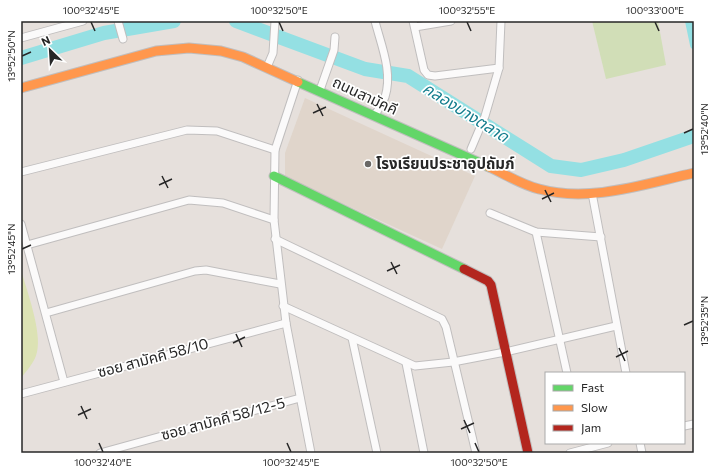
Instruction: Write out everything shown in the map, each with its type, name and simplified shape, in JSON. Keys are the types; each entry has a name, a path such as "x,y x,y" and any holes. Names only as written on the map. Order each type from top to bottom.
{"main road":[{"name":"ถนนสามัคคี","path":"21,88 128,58 178,47 203,47 227,52 298,80 374,116 538,189 562,194 592,193 694,173"},
{"path":"274,176 488,281 491,285 528,453"}],"street":[{"path":"21,38 83,21"},
{"path":"374,116 384,98 387,88 386,65 375,21"},
{"path":"451,21 414,24 424,70 428,75 435,76 499,68"},
{"path":"471,149 484,116 499,68 501,21"},
{"path":"118,22 123,39"},
{"path":"267,67 273,54 275,25"},
{"path":"320,90 334,50 336,37"},
{"path":"298,80 275,150 274,220 283,306 311,453"},
{"path":"21,172 187,130 218,131 275,150"},
{"path":"592,193 626,372"},
{"path":"27,245 189,200 223,203 274,220"},
{"path":"490,213 536,232 601,237"},
{"path":"21,224 64,382"},
{"path":"536,232 566,372"},
{"path":"275,239 442,319 446,327 476,453"},
{"path":"46,313 174,277 206,270 280,284"},
{"path":"283,306 415,366 454,362 505,352 559,341 616,326"},
{"name":"ซอย สามัคคี 58/10","path":"21,394 286,323"},
{"path":"352,338 377,453"},
{"path":"406,363 424,453"},
{"name":"ซอย สามัคคี 58/12-5","path":"100,453 300,398"},
{"path":"570,453 582,446 599,444"}],"shaded area":[{"name":"โรงเรียนประชาอุปถัมภ์","path":"305,98 475,176 442,249 285,177 285,153"}],"green space":[{"path":"592,21 658,21 666,65 606,79"},
{"path":"21,270 36,323 38,344 34,359 21,378"}],"waterway":[{"name":"คลองบางตลาด","path":"21,58 104,33 174,21"},
{"name":"คลองบางตลาด","path":"236,21 365,69 408,76 551,166 581,170 624,160 694,136"},
{"path":"689,21 694,45"}],"traffic: fast":[{"path":"298,82 489,167"},
{"path":"274,176 464,269"}],"traffic: slow":[{"path":"21,88 156,51 189,48 221,51 243,57 298,82"},
{"path":"489,167 520,182 539,189 558,193 578,194 597,193 636,187 694,173"}],"traffic: jam":[{"path":"464,269 488,281 491,285 528,453"}],"place":[{"name":"โรงเรียนประชาอุปถัมภ์","path":"368,164"}]}
